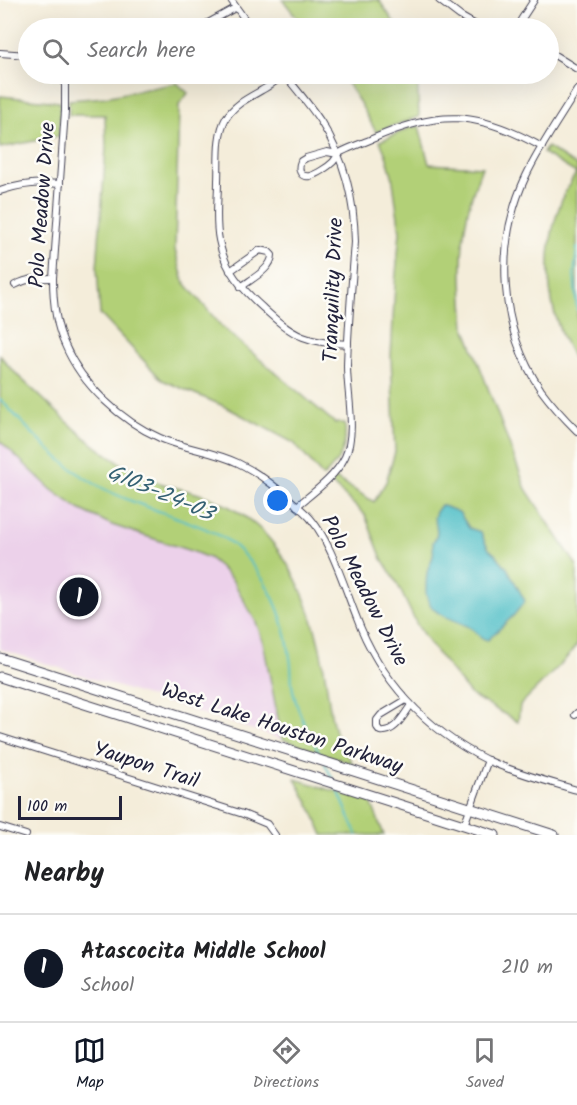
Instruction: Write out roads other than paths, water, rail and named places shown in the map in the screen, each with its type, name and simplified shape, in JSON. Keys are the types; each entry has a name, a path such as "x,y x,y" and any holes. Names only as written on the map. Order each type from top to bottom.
{"main road":[{"name":"West Lake Houston Parkway","path":"0,658 554,835"},
{"name":"West Lake Houston Parkway","path":"0,677 495,835"},
{"path":"68,698 74,682"},
{"path":"188,737 194,720"}],"street":[{"path":"231,0 243,18"},
{"path":"439,0 463,18"},
{"path":"522,18 534,0"},
{"path":"217,18 235,8"},
{"path":"0,53 18,55"},
{"path":"559,57 577,69"},
{"name":"Polo Meadow Drive","path":"65,84 53,299 64,344 73,361 114,408 135,424 161,438 214,453 240,464 274,484 306,513 327,545 339,570 357,620 371,650 389,679 423,718 452,740 488,760 577,790"},
{"path":"271,84 237,105 227,116 221,130 217,225 222,250 230,271 241,287 271,315 297,334 313,340 348,344"},
{"name":"Tranquility Drive","path":"292,84 320,121 338,154 348,181 355,222 348,344 347,384 351,427 349,447 336,471 297,506"},
{"path":"577,90 525,176 510,222 505,268 507,303 518,343 532,374 552,405 577,431"},
{"path":"338,154 327,152 306,158 301,161 300,174 311,176 331,164 338,154 409,124 436,118 472,119 485,122 514,132 542,147"},
{"path":"0,191 35,183 60,184"},
{"path":"230,271 260,250 272,255 269,266 241,287"},
{"path":"15,285 27,279 53,278"},
{"path":"408,702 393,729 387,732 380,731 377,727 377,720 381,715 408,702"},
{"name":"Yaupon Trail","path":"0,737 243,814 267,824 275,835"},
{"path":"464,825 488,760"},
{"path":"0,827 26,835"}],"water":[{"path":"441,505 459,512 469,528 481,532 489,549 507,568 525,601 488,640 481,638 467,626 441,615 429,603 426,593 427,575 433,556 433,542 437,534 434,518"}],"waterway":[{"path":"577,248 574,275 577,310"},
{"name":"G103-24-03","path":"0,399 44,445 81,476 122,497 194,524 224,538 245,556 264,581 278,608 287,638 292,685 297,704 321,756"},
{"name":"G103-24-03","path":"325,764 333,780"},
{"name":"G103-24-03","path":"337,788 357,835"}],"place":[{"name":"Atascocita Middle School","path":"79,597"}]}
